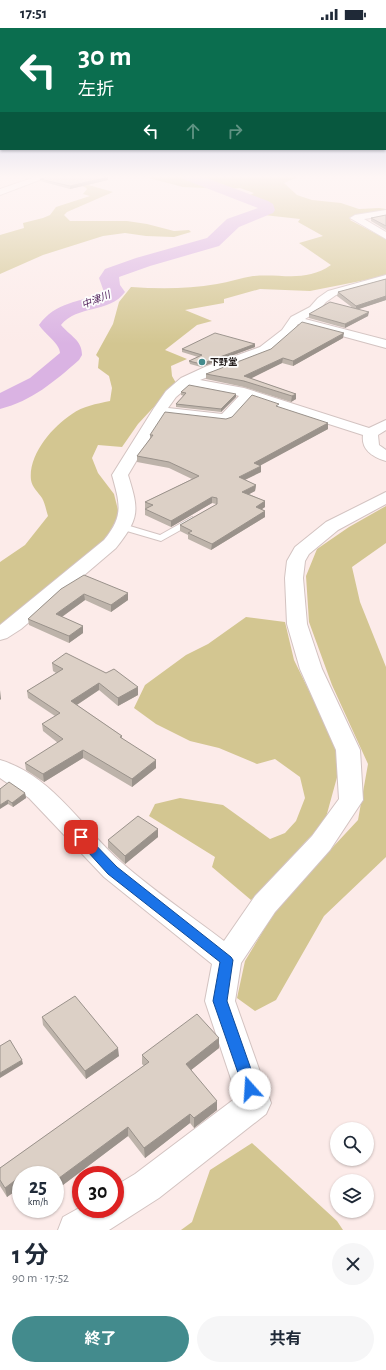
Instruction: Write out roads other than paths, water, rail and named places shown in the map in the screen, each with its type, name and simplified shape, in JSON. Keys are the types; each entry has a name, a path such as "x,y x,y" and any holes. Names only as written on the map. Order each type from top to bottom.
{"street":[{"path":"0,634 14,625 110,544 123,527 129,506 120,475 171,394 186,381 212,369 265,350 286,333 295,320 314,309 322,300 332,293 386,278"},
{"path":"295,320 386,344"},
{"path":"186,381 248,394 371,433"},
{"path":"159,411 226,419 248,394"},
{"path":"386,424 371,433 369,442 371,446 386,456"},
{"path":"124,1200 147,1186 255,1103 220,1001 227,960 265,904 321,842 351,800 348,750 311,669 297,624 294,578 296,562 301,551 327,530 386,496"},
{"path":"0,768 14,775 38,792 113,870 227,960"},
{"path":"76,1230 95,1218"}],"lane":[{"path":"123,527 161,538 200,515"}],"waterway":[{"name":"中津川","path":"0,402 11,398 38,383 71,355 71,349 67,342 56,333 50,325 55,318 62,313 111,296 115,292 110,285 109,278 112,273 143,262 213,242 223,232"}],"place":[{"name":"下野堂","path":"202,362"}]}
